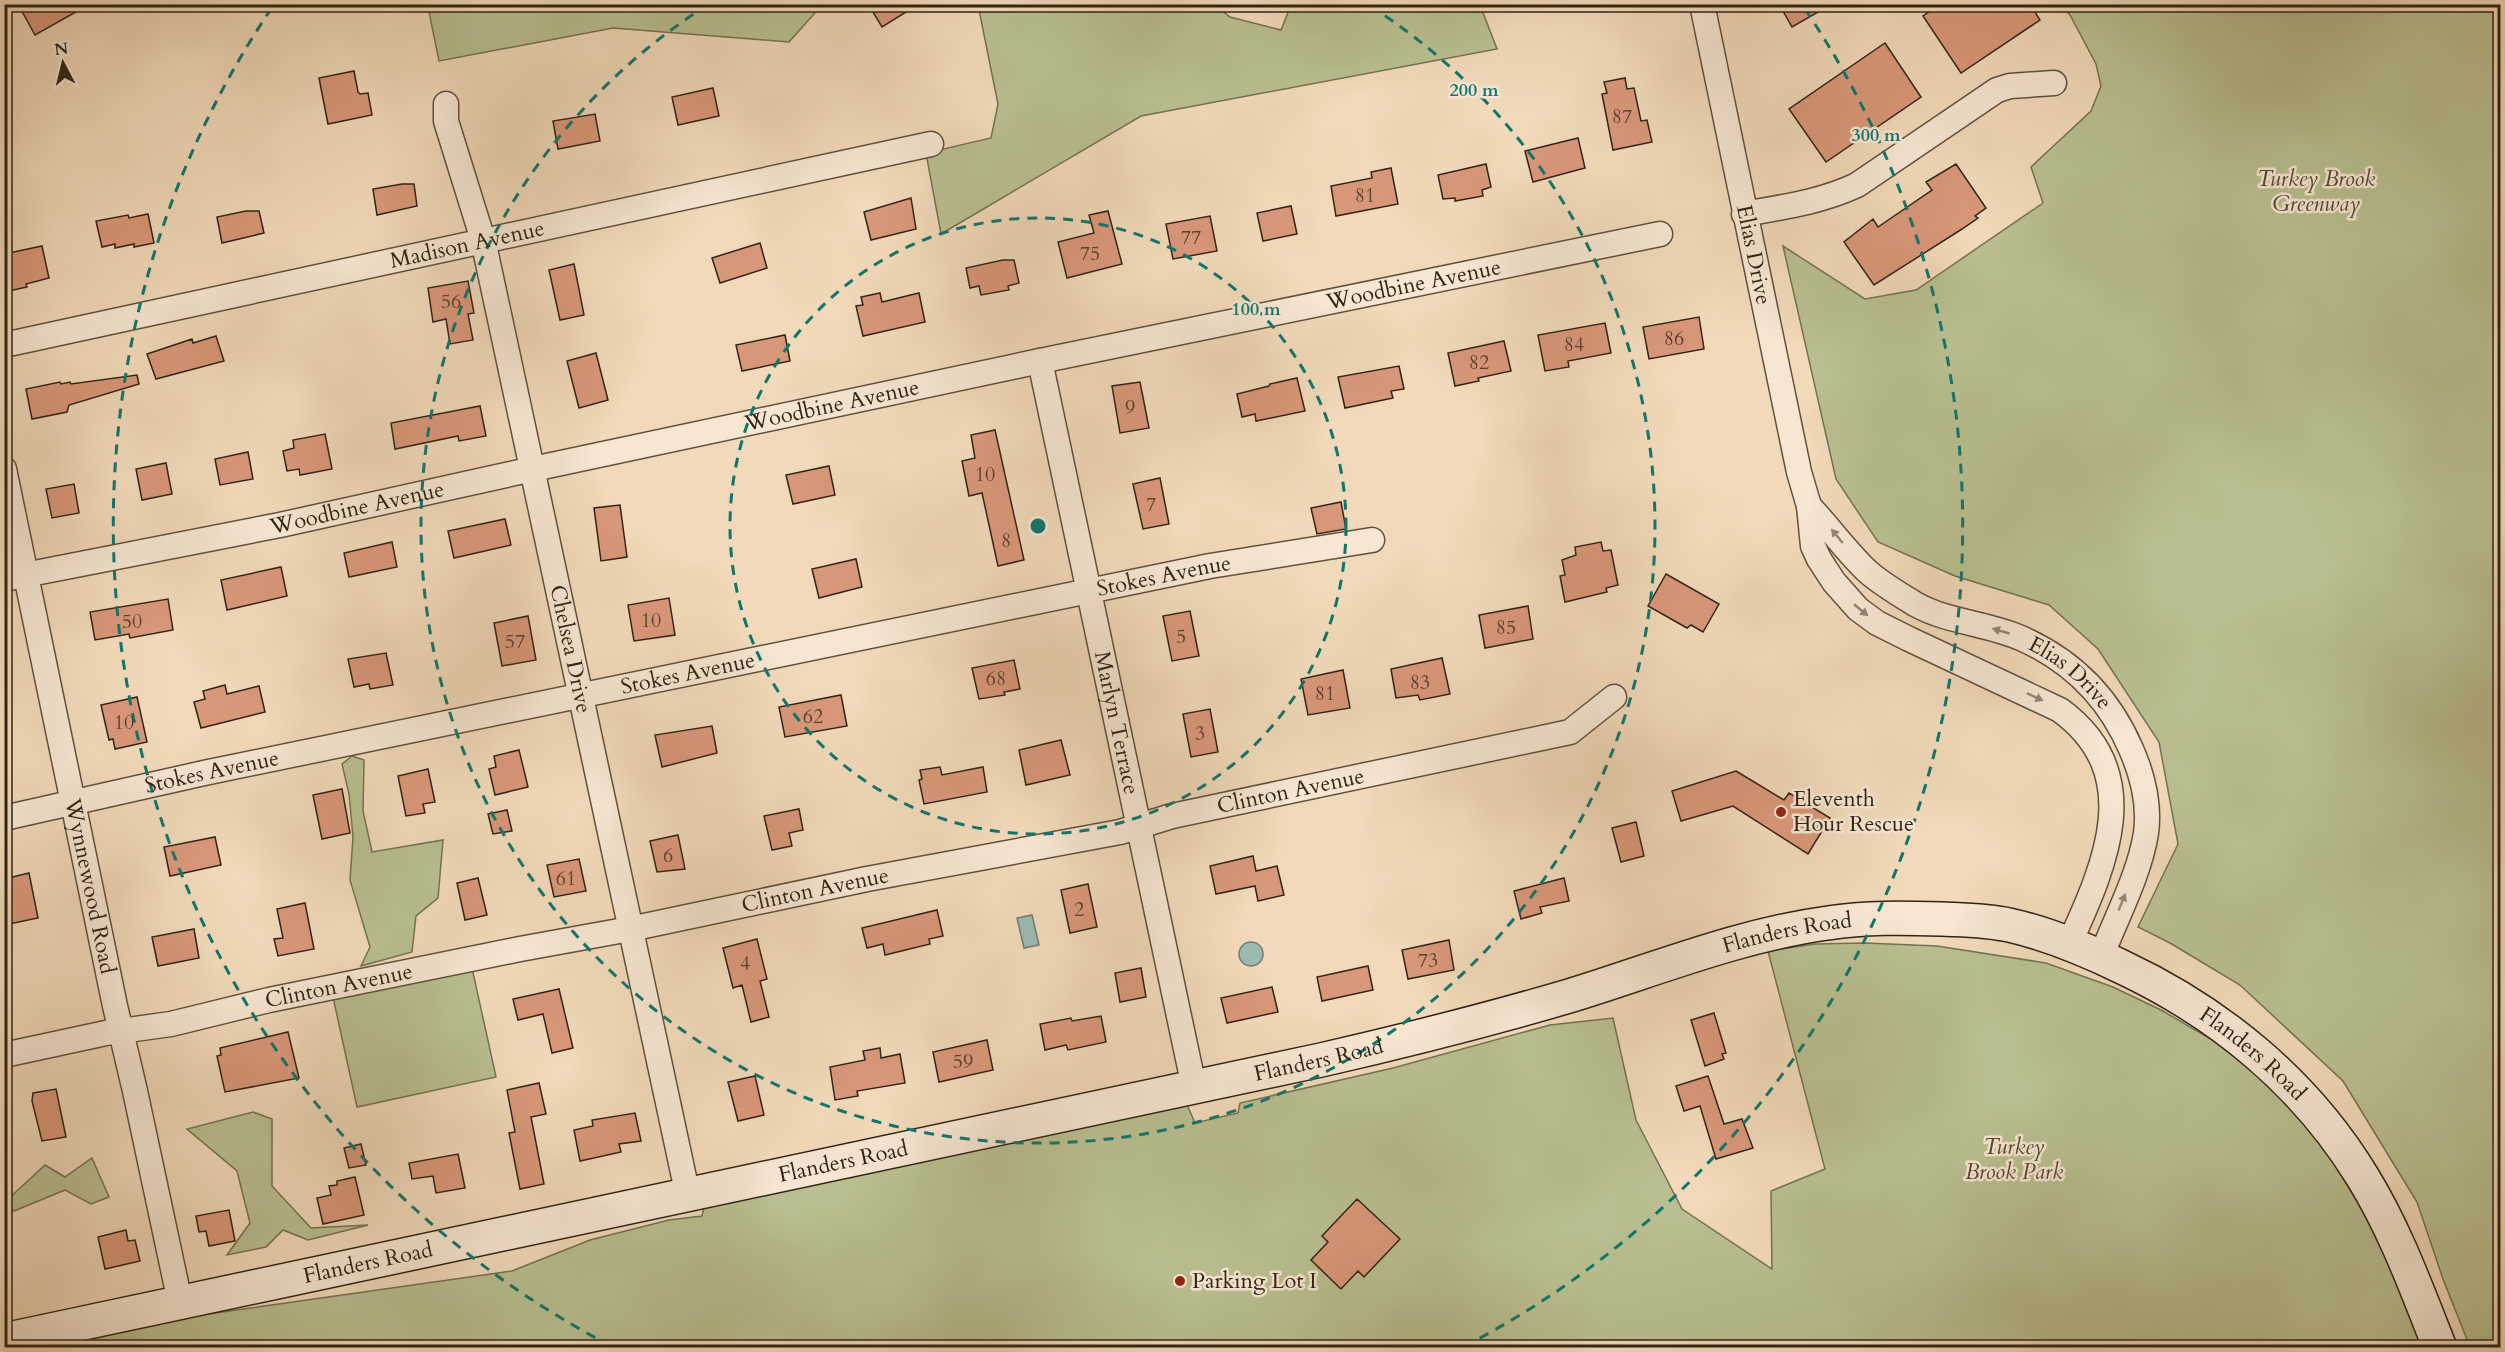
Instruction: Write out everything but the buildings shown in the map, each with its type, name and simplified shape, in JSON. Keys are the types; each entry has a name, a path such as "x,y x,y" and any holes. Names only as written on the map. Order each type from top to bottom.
{"main road":[{"name":"Flanders Road","path":"4,1340 1194,1087 1422,1036 1569,996 1738,943 1827,923 1891,918 2006,924 2070,942 2171,991 2210,1016 2268,1063 2316,1111 2343,1148 2372,1193 2408,1270 2440,1347"}],"street":[{"name":"Elias Drive","path":"1702,4 1744,214 1799,472 1809,506 1814,546 1819,559 1834,582 1858,609 1877,623 2060,710 2083,728 2097,750 2109,778 2113,814 2104,856 2090,898 2070,942"},
{"path":"1744,214 1801,204 1841,192 1857,184 1997,90 2054,84"},
{"name":"Chelsea Drive","path":"446,104 446,120 483,240 688,1196"},
{"name":"Madison Avenue","path":"4,345 931,144"},
{"name":"Woodbine Avenue","path":"15,577 280,525 1040,362 1660,234"},
{"name":"Marlyn Terrace","path":"1040,362 1194,1087"},
{"name":"Wynnewood Road","path":"4,469 15,577 74,804 180,1302"},
{"name":"Elias Drive","path":"1809,506 1868,572 1893,590 1918,605 1944,616 2007,633 2042,648 2063,660 2082,676 2112,711 2139,768 2146,794 2147,820 2142,852 2101,957"},
{"name":"Stokes Avenue","path":"4,818 204,773 1210,566 1372,540"},
{"name":"Clinton Avenue","path":"4,1055 122,1031 171,1024 269,1000 493,954 630,930 867,879 1120,832 1172,816 1570,732 1614,697"}],"green space":[{"path":"439,4 822,5 789,42 613,28 439,61 428,7"},
{"path":"978,5 1215,5 1230,17 1281,30 1291,5 1480,5 1497,49 1141,116 941,234 926,153 991,138 998,104"},
{"name":"Turkey Brook Greenway","path":"2061,5 2500,5 2500,1347 2470,1347 2443,1279 2417,1202 2343,1081 2240,985 2170,943 2138,927 2178,844 2159,742 2098,649 2049,605 1955,576 1878,542 1836,479 1783,246 1865,299 1916,290 2043,203 2031,167 2091,111 2101,86 2096,64 2070,15"},
{"path":"352,756 364,760 363,811 372,852 443,840 438,898 416,916 412,952 361,966 370,947 350,880 353,837 349,794 342,764"},
{"name":"Turkey Brook Park","path":"1865,943 1937,946 2046,963 2113,987 2161,1010 2235,1053 2304,1121 2349,1182 2383,1243 2426,1348 41,1348 180,1318 512,1271 590,1240 669,1220 702,1216 705,1203 1185,1100 1195,1123 1238,1113 1240,1103 1393,1068 1550,1025 1613,1018 1636,1120 1682,1209 1772,1269 1771,1191 1825,1169 1768,951 1815,944"},
{"path":"472,968 496,1077 357,1107 333,997"},
{"path":"253,1112 272,1119 272,1186 311,1228 368,1225 308,1240 283,1230 266,1247 227,1255 250,1223 237,1171 187,1129"},
{"path":"92,1158 109,1197 91,1204 65,1190 14,1211 5,1202 45,1165 65,1177"}],"water":[{"path":"1032,915 1039,945 1024,948 1017,918"},
{"path":"1251,942 1259,946 1263,954 1259,962 1251,966 1243,962 1239,954 1243,946"}],"place":[{"name":"Eleventh Hour Rescue","path":"1781,812"},
{"name":"Parking Lot I","path":"1180,1281"}]}
